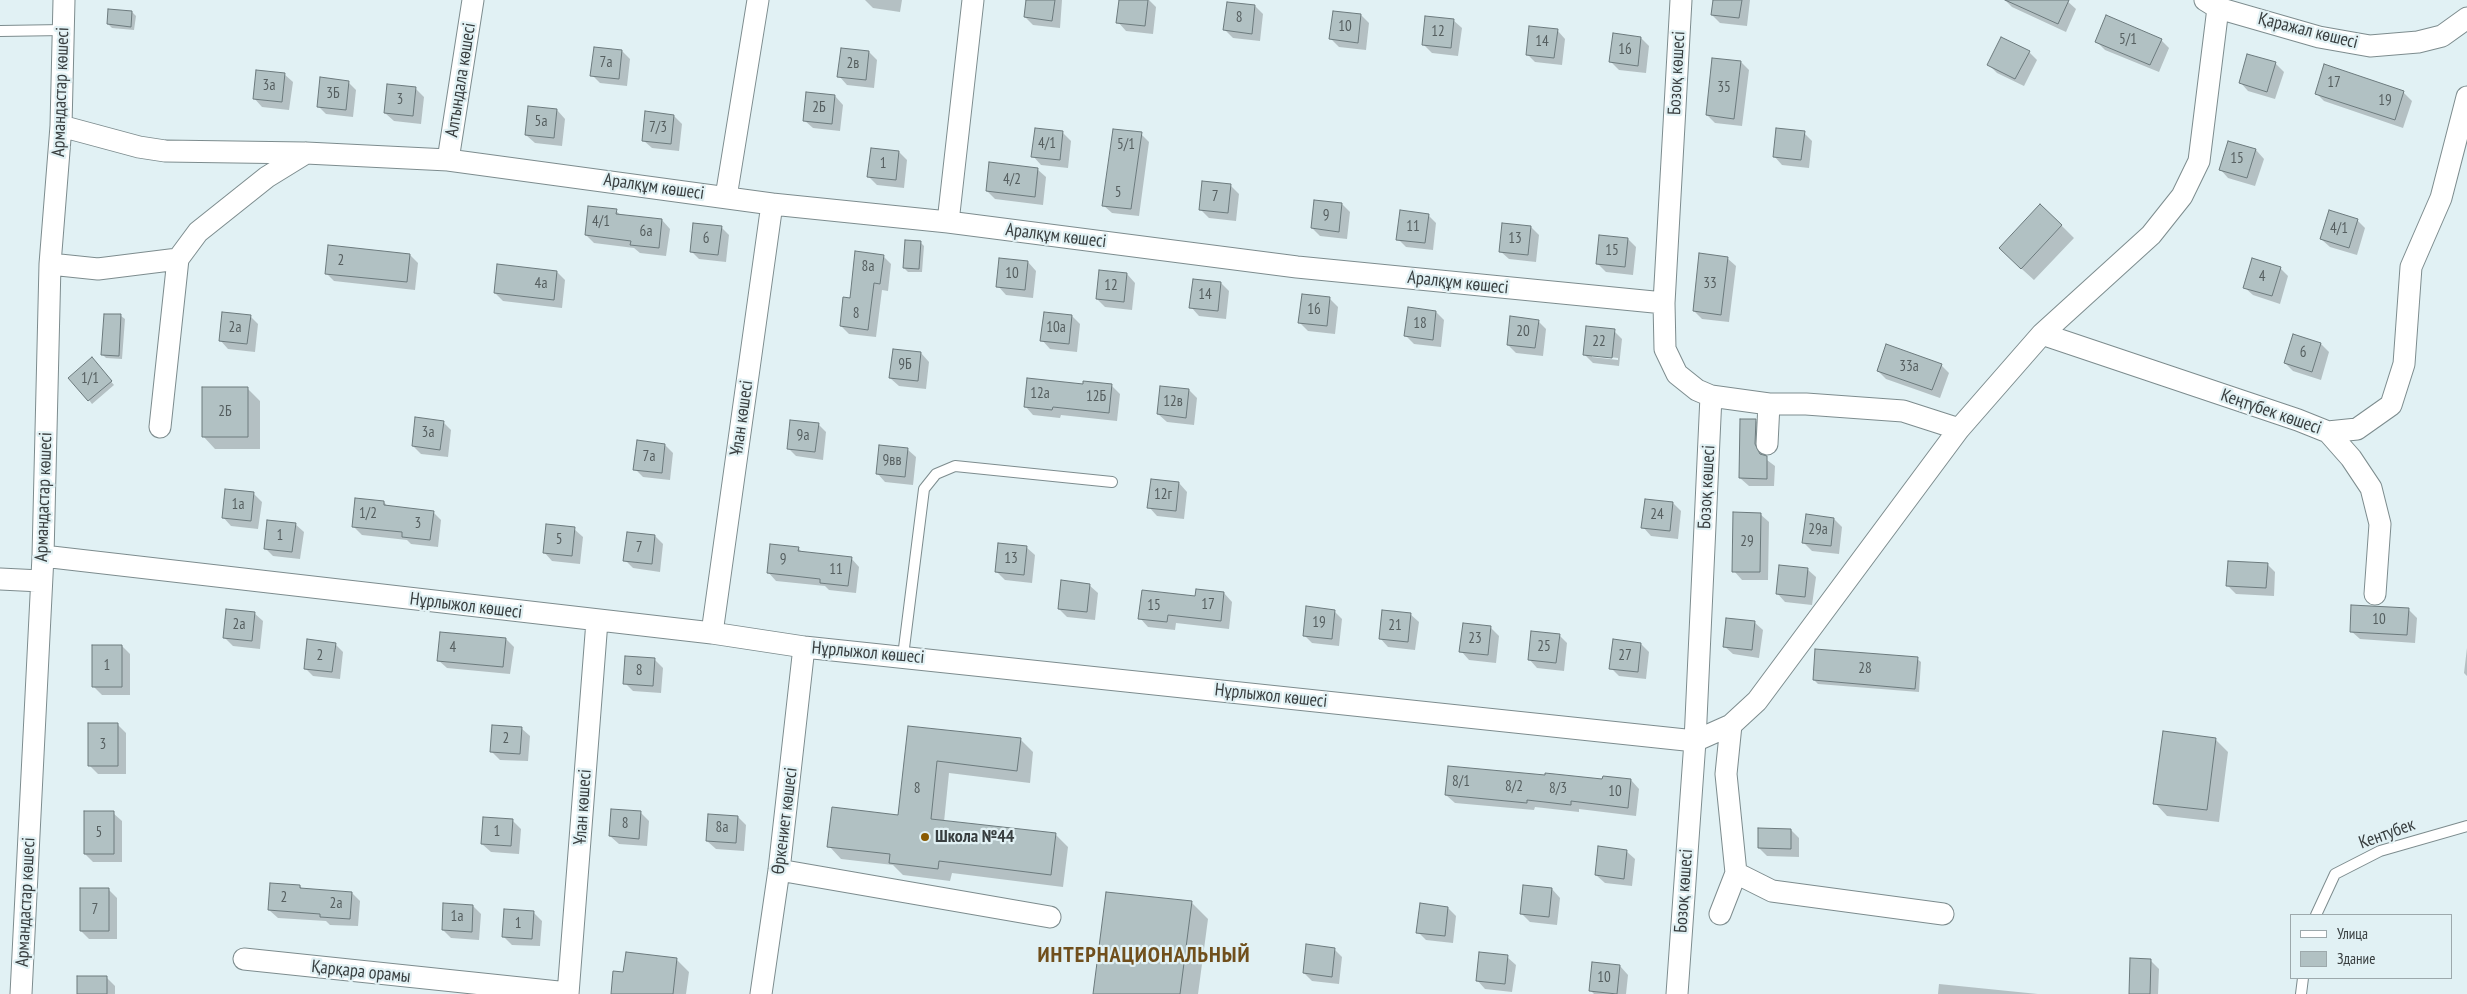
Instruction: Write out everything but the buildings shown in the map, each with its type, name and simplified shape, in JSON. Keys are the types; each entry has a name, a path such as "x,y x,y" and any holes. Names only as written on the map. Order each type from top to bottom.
{"street":[{"name":"Армандастар көшесі","path":"21,994 43,556 50,264 61,126 64,0"},
{"name":"Алтындала көшесі","path":"448,160 473,0"},
{"path":"726,197 758,0"},
{"path":"948,222 973,0"},
{"name":"Бозоқ көшесі","path":"1676,994 1695,741 1711,396 1697,390 1677,374 1665,349 1664,303 1681,0"},
{"path":"1695,741 1731,725 1757,700 1959,429 2042,334 2151,235 2182,196 2198,162 2211,4"},
{"name":"Қаражал көшесі","path":"2211,4 2319,37 2370,46 2418,42 2442,36 2467,18"},
{"name":"Кеңтүбек көшесі","path":"2042,334 2298,420 2328,432 2357,429 2391,405 2404,364 2411,267 2441,198 2467,97"},
{"name":"Аралқұм көшесі","path":"61,126 140,147 165,151 306,153 448,160 772,204 948,222 1297,267 1664,303"},
{"path":"160,427 178,260 198,232 267,177 306,153"},
{"name":"Ұлан көшесі","path":"712,633 772,204"},
{"path":"50,264 98,269 178,260"},
{"path":"1711,396 1769,404 1806,404 1903,411 1959,429"},
{"path":"1767,444 1769,404"},
{"path":"2328,432 2351,458 2371,488 2380,524 2375,594"},
{"name":"Нұрлыжол көшесі","path":"43,556 712,633 804,647 1695,741"},
{"path":"0,579 41,581"},
{"name":"Ұлан көшесі","path":"568,994 597,621"},
{"name":"Өркениет көшесі","path":"761,994 779,870 804,647"},
{"path":"1720,914 1736,873 1726,774 1731,725"},
{"path":"779,870 1050,916"},
{"path":"1736,873 1772,891 1943,914"},
{"name":"Қарқара орамы","path":"244,959 568,994"}],"lane":[{"path":"0,31 63,30"},
{"path":"903,656 924,490 936,474 955,466 1112,482"},
{"name":"Кентубек","path":"2316,914 2335,874 2380,850 2467,826"},
{"path":"2301,994 2303,979"}],"place":[{"name":"Школа №44","path":"925,837"}],"district":[{"name":"ИНТЕРНАЦИОНАЛЬНЫЙ","path":"1144,956"}]}
